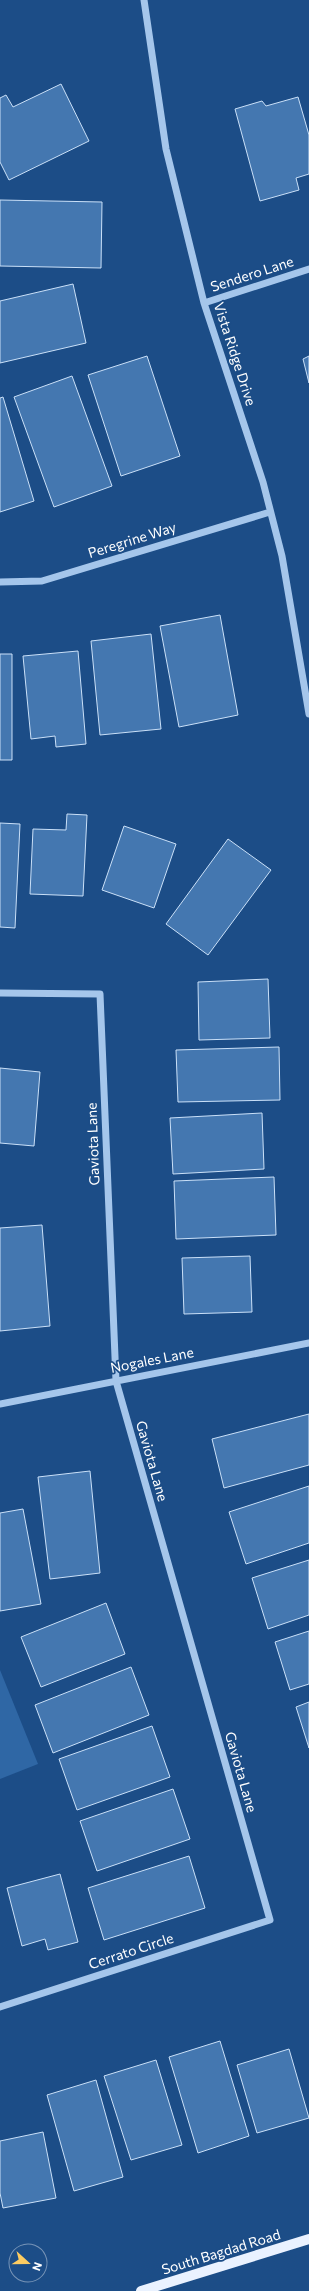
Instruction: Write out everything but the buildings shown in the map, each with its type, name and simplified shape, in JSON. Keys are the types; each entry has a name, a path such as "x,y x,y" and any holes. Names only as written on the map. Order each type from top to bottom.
{"main road":[{"name":"South Bagdad Road","path":"141,2291 309,2239"}],"street":[{"name":"Vista Ridge Drive","path":"144,0 166,149 204,303 261,475 282,556 309,714"},
{"name":"Sendero Lane","path":"204,303 309,269"},
{"name":"Peregrine Way","path":"0,582 42,581 270,512"},
{"name":"Gaviota Lane","path":"0,993 100,994 116,1381 270,1920"},
{"name":"Nogales Lane","path":"0,1404 309,1343"},
{"name":"Cerrato Circle","path":"0,2007 270,1920"}],"shaded area":[{"path":"0,1670 38,1764 0,1779"}]}
